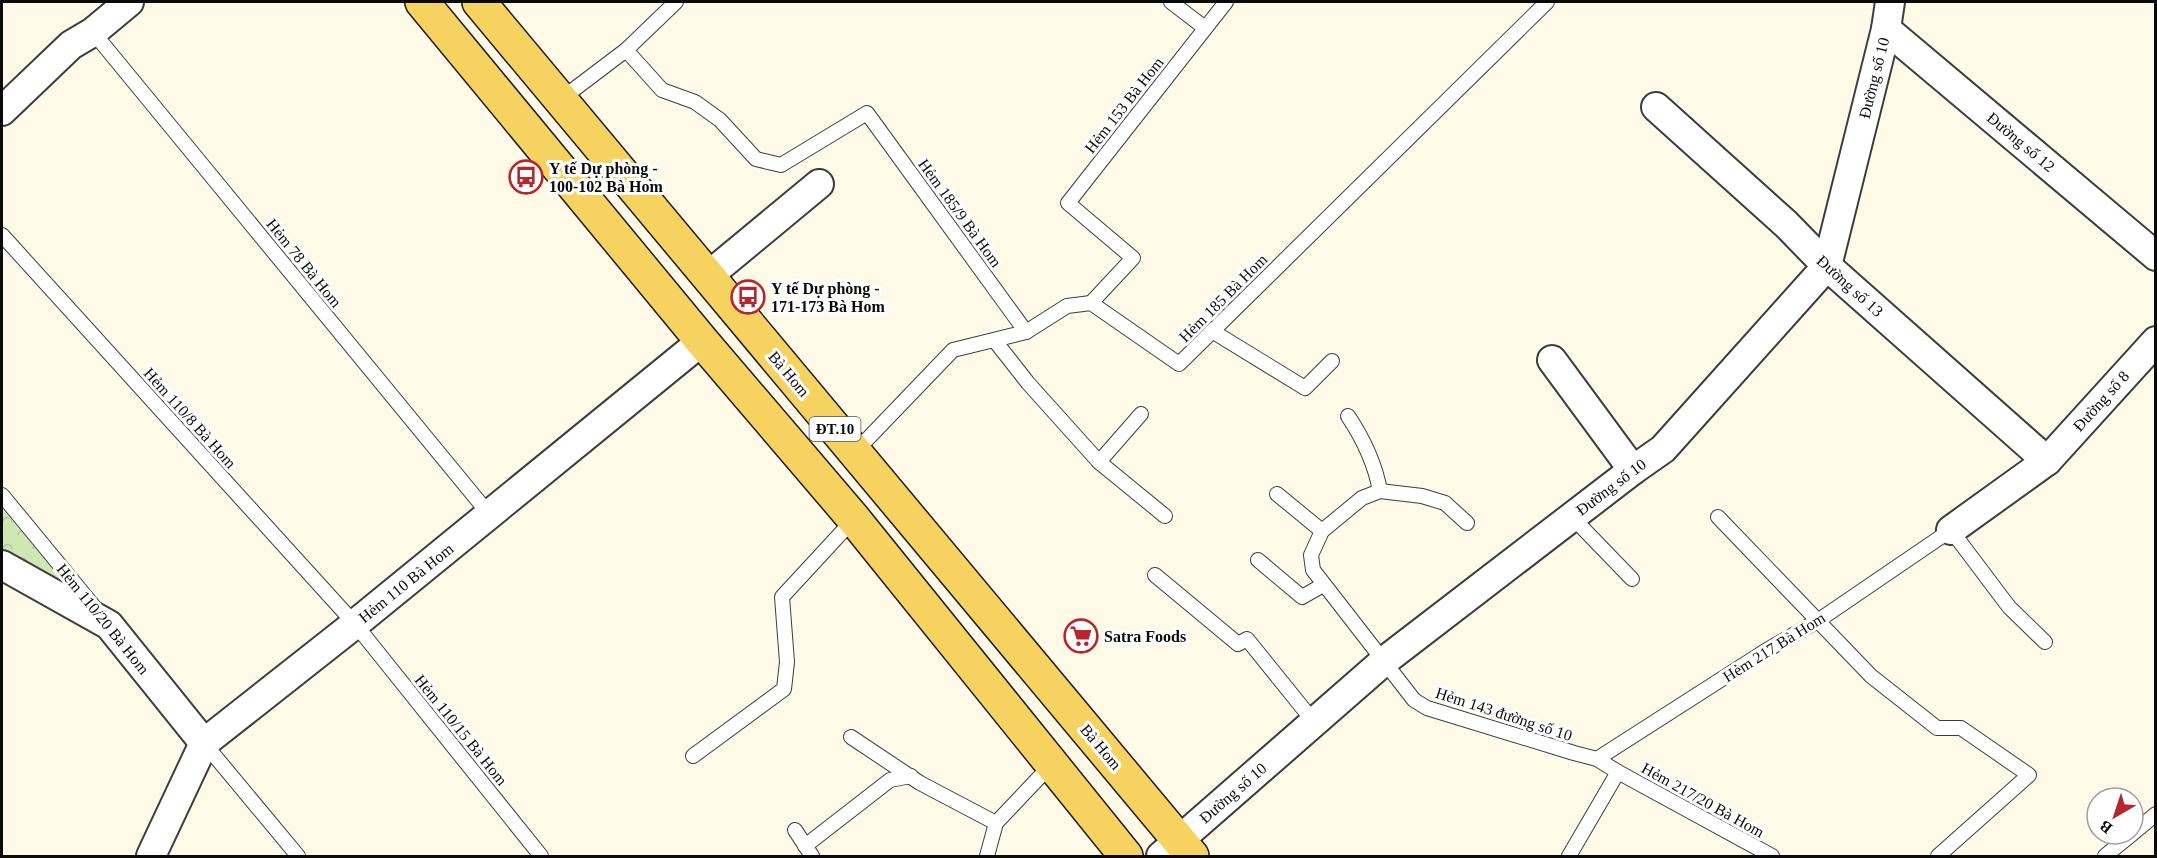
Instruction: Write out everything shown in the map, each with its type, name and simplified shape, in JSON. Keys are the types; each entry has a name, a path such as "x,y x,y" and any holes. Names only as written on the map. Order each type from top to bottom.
{"main road":[{"name":"ĐT.10","path":"422,2 702,341 854,519 1126,856"},
{"name":"Bà Hom","path":"478,2 855,452 1177,851"}],"street":[{"path":"2,111 71,45 93,32 129,2"},
{"name":"Đường số 12","path":"1888,15 2156,256"},
{"name":"Đường số 10","path":"1177,851 1314,722 1383,662 1663,449 1827,266 1888,15"},
{"name":"Đường số 13","path":"1656,107 1786,224 1827,266 2047,461"},
{"path":"708,276 819,184"},
{"name":"Hẻm 110 Bà Hom","path":"151,856 204,743 355,624 702,341"},
{"name":"Đường số 8","path":"2047,461 2156,341"},
{"path":"1552,360 1633,470"},
{"name":"Hẻm 217 Bà Hom","path":"1952,530 2047,461"},
{"path":"2,566 109,625"},
{"name":"Hẻm 110/20 Bà Hom","path":"109,625 204,743"}],"lane":[{"path":"560,100 626,50 676,2"},
{"path":"1172,2 1205,28"},
{"name":"Hẻm 153 Bà Hom","path":"1092,303 1133,258 1068,203 1226,2"},
{"name":"Hẻm 185 Bà Hom","path":"1092,303 1179,364 1547,2"},
{"name":"Hẻm 78 Bà Hom","path":"93,32 489,514"},
{"name":"Hẻm 185/9 Bà Hom","path":"626,50 662,90 695,102 720,120 756,159 781,165 867,113 1026,332"},
{"name":"Hẻm 110/8 Bà Hom","path":"2,235 355,624"},
{"path":"855,452 953,350 1026,332 1067,306 1092,303"},
{"path":"1212,332 1305,388 1332,361"},
{"path":"995,341 1028,383 1099,462 1165,516"},
{"path":"1099,462 1141,414"},
{"path":"1348,416 1370,455 1377,472 1380,491"},
{"path":"1277,495 1322,531 1362,498 1380,491 1422,496 1445,503 1467,523"},
{"name":"Hẻm 110/20 Bà Hom","path":"2,495 109,625"},
{"path":"1572,517 1632,579"},
{"path":"1718,517 1871,676 1937,728 1961,728 2029,775 1938,856"},
{"path":"693,756 784,689 788,662 782,597 854,519"},
{"path":"1952,530 2009,607 2045,642"},
{"name":"Hẻm 217 Bà Hom","path":"1597,759 1767,650 1819,620 1952,530"},
{"name":"Hẻm 143 đường số 10","path":"1322,531 1311,555 1313,570 1414,700 1427,708 1597,759"},
{"path":"1257,560 1302,597 1323,585"},
{"path":"1155,575 1238,644 1247,639 1314,722"},
{"name":"Hẻm 110/15 Bà Hom","path":"355,624 541,856"},
{"path":"851,737 911,776 996,823"},
{"path":"204,743 298,856"},
{"path":"1569,856 1618,772 1597,759"},
{"path":"987,856 996,823 1052,764"},
{"name":"Hẻm 217/20 Bà Hom","path":"1618,772 1772,856"},
{"path":"795,831 809,851 890,780 911,776"},
{"path":"2105,856 2118,846"}],"green space":[{"path":"2,509 74,592 2,557"}],"place":[{"name":"Y tế Dự phòng - 100-102 Bà Hom","path":"526,177"},
{"name":"Y tế Dự phòng - 171-173 Bà Hom","path":"748,297"},
{"name":"Satra Foods","path":"1081,636"}]}
